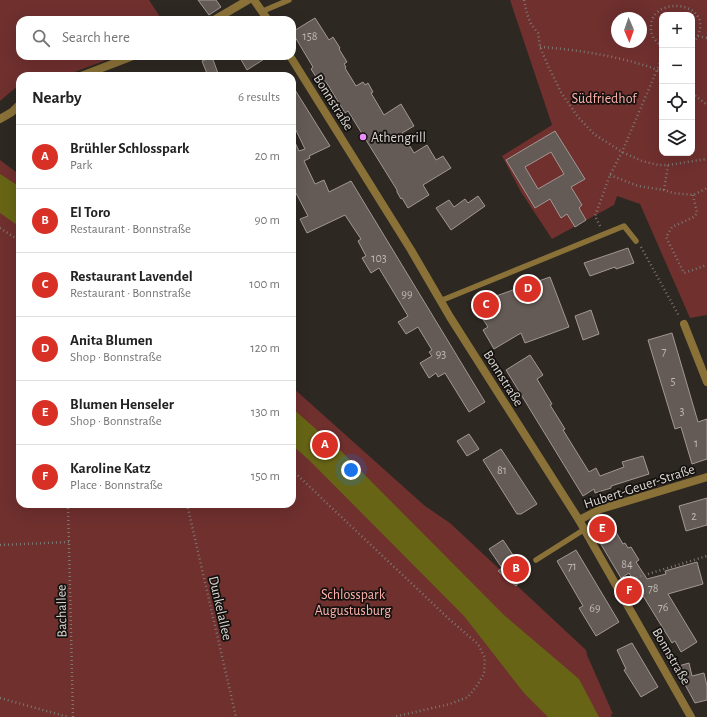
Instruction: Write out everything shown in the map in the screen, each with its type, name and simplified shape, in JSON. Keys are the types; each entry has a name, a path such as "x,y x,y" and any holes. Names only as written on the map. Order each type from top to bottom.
{"street":[{"path":"221,16 248,0"},
{"path":"254,0 266,16"},
{"path":"91,72 123,60"},
{"name":"Bonnstraße","path":"292,60 411,250 440,301 585,529 691,717"},
{"path":"0,119 16,107"},
{"path":"684,324 707,382"},
{"name":"Hubert-Geuer-Straße","path":"579,520 601,509 707,477"}],"lane":[{"path":"263,11 289,0"},
{"path":"440,301 624,226 636,241"},
{"path":"536,560 585,529"}],"path":[{"path":"524,0 531,24 538,33 540,47 562,94 578,117 594,134 622,152 642,161 658,165 668,165 707,159"},
{"path":"687,3 695,9 699,17 701,27 695,40"},
{"path":"659,44 650,28 651,19 655,11 662,5"},
{"path":"698,36 707,38"},
{"path":"540,47 615,57 657,70"},
{"path":"604,234 595,216 610,175 622,152 659,65"},
{"path":"695,95 707,105"},
{"path":"664,190 668,165"},
{"path":"610,175 638,186 673,192 693,194 707,188"},
{"path":"693,194 697,213 694,217 672,227 666,237 684,273 707,265"},
{"path":"0,228 16,238"},
{"path":"636,241 644,250 684,324"},
{"path":"296,474 449,619 478,644 485,658 484,674 468,697 450,704 393,717"},
{"name":"Bachallee","path":"68,508 73,717"},
{"name":"Dunkelallee","path":"187,508 236,717"},
{"path":"0,545 69,542"},
{"path":"616,584 707,556"},
{"path":"0,698 68,717"}],"green space":[{"path":"0,0 149,0 159,16 16,16 16,60 106,60 75,72 16,72 16,87 0,101"},
{"name":"Südfriedhof","path":"510,0 707,0 707,315 690,318 640,204 617,196 614,205 552,239 521,192 502,156 552,125"},
{"name":"Schlosspark Augustusburg","path":"0,160 16,172 16,508 296,508 296,391 425,506 450,523 586,650 613,714 611,714 612,717 0,717"}],"shaded area":[{"path":"0,174 16,184 16,224 0,213"},
{"path":"296,412 341,451 504,615 579,679 599,717 548,717 524,693 464,616 296,449"}],"building":[{"path":"198,0 216,0 221,7 209,15"},
{"path":"315,18 329,40 333,37 340,48 339,49 347,62 344,64 346,67 345,68 356,86 363,82 365,85 368,83 373,92 371,93 384,115 401,104 414,126 402,133 414,153 427,145 436,160 443,156 451,168 423,185 429,195 408,208 402,198 401,199 397,190 348,111 345,113 326,82 321,85 311,69 313,67 296,39 296,30"},
{"path":"213,60 218,72 206,72 202,61"},
{"path":"241,60 263,60 247,70"},
{"path":"296,91 330,146 309,156 310,158 304,161 315,184 324,180 329,192 351,181 485,402 469,412 445,373 438,377 436,373 429,378 420,363 432,356 429,352 432,350 418,327 406,334 398,322 408,316 379,268 371,273 362,258 366,256 358,241 361,239 345,215 307,233 300,219 308,216 296,193 296,145 299,151 305,149 296,130"},
{"path":"555,131 585,179 571,187 582,205 579,208 586,220 575,227 567,214 561,218 550,199 535,208 506,160","holes":["551,152 564,174 538,189 525,167"]},
{"path":"478,196 485,206 451,230 436,208 449,200 454,207 465,199 468,203"},
{"path":"628,248 634,263 616,269 615,267 590,276 584,263"},
{"path":"550,277 569,327 525,343 521,333 494,349 483,330 488,327 477,310 480,308 478,305 496,295"},
{"path":"591,310 599,334 583,340 575,316"},
{"path":"672,333 698,422 707,419 707,459 692,464 681,427 675,429 648,340"},
{"path":"530,355 543,375 537,379 552,404 550,405 565,429 563,430 589,472 596,468 600,476 624,467 622,462 643,456 649,474 611,486 611,488 595,493 594,489 583,496 506,370"},
{"path":"469,434 479,449 467,456 457,441"},
{"path":"501,449 537,504 521,514 517,514 483,460"},
{"path":"707,498 707,525 686,531 679,506"},
{"path":"613,527 623,544 625,543 628,548 631,547 639,560 636,562 647,579 666,574 665,571 697,562 703,584 668,594 697,642 681,652 675,641 672,643 629,573 621,578 596,536"},
{"path":"503,540 515,558 513,559 520,565 526,574 516,586 498,571 502,568 489,549"},
{"path":"576,550 619,622 596,636 579,608 583,606 557,561"},
{"path":"632,643 658,687 641,697 624,670 626,669 617,650"},
{"path":"689,663 692,676 704,673 707,686 707,700 695,703 682,679 678,679 675,667"}],"place":[{"name":"Athengrill","path":"363,137"},
{"name":"Anita Blumen","path":"528,289"},
{"name":"Restaurant Lavendel","path":"486,305"},
{"name":"Brühler Schlosspark","path":"325,445"},
{"name":"Blumen Henseler","path":"602,529"},
{"name":"El Toro","path":"516,569"},
{"name":"Karoline Katz","path":"629,591"}]}
